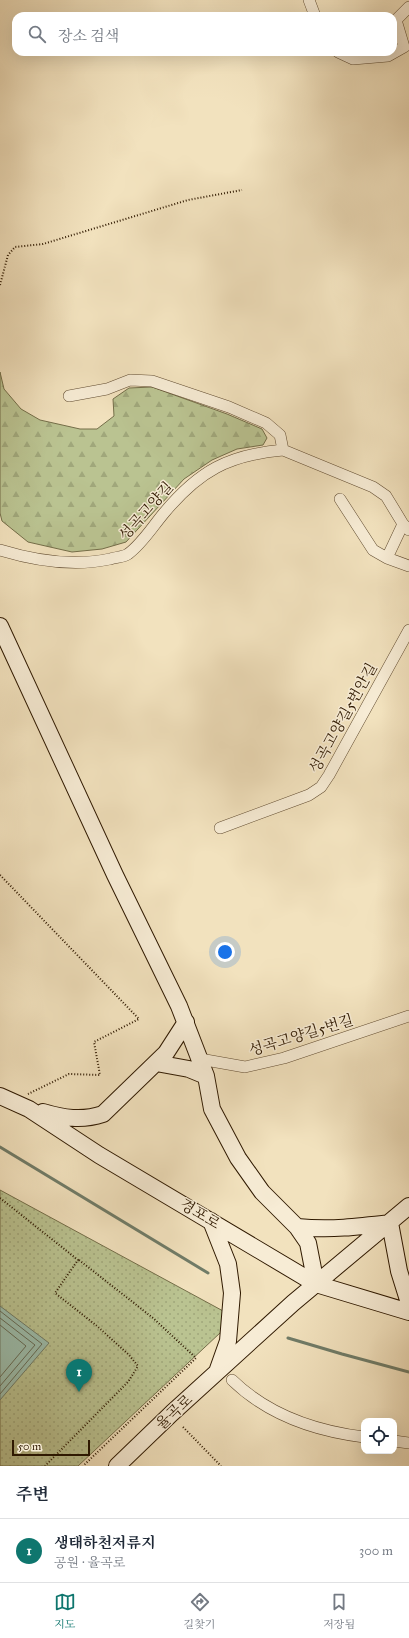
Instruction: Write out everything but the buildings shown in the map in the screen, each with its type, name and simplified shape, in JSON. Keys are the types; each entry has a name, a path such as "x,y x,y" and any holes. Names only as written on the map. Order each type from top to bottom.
{"street":[{"path":"309,0 314,12"},
{"path":"397,19 409,7"},
{"path":"397,23 404,47 397,51"},
{"path":"347,56 353,59 388,56"},
{"path":"69,396 107,389 130,380 152,381 229,407 266,423 280,435 283,450 373,487 386,496 406,527 388,558"},
{"name":"성곡고양길","path":"0,550 32,559 53,562 79,563 127,555 189,486 215,467 239,457 283,450"},
{"path":"340,499 373,550 388,558 409,566"},
{"path":"0,626 115,875 186,1022 206,1076 212,1109 238,1158 262,1192 297,1227 308,1243 316,1284 409,1206"},
{"name":"성곡고양길5번안길","path":"220,828 309,795 321,787 409,630"},
{"name":"성곡고양길5번길","path":"200,1059 245,1067 284,1058 409,1016"},
{"path":"29,1109 60,1118 90,1118 103,1114 156,1063 175,1041 186,1022"},
{"path":"156,1063 189,1070 206,1076"},
{"name":"경포로","path":"7,1100 29,1109 100,1155 316,1284 409,1312"},
{"path":"211,1221 228,1264 232,1293 228,1341 216,1374"},
{"path":"297,1227 346,1229 390,1223"},
{"path":"390,1223 399,1271 409,1303"},
{"name":"율곡로","path":"117,1466 293,1303 316,1284"},
{"path":"232,1380 267,1408 303,1424 338,1434 361,1437"},
{"path":"397,1441 409,1443"}],"path":[{"path":"0,285 8,255 15,247 43,244 188,200 242,190"},
{"path":"0,875 139,1019 94,1042 100,1075 69,1074 35,1090 7,1100"},
{"path":"0,1198 153,1318 196,1358 83,1466"},
{"path":"45,1466 128,1382 138,1366 129,1355 97,1326 55,1292 78,1260"},
{"path":"183,1427 221,1466"}],"green space":[{"path":"0,372 4,389 21,409 40,420 80,429 97,429 114,416 113,399 129,388 152,387 227,414 262,429 267,438 263,445 237,449 212,460 184,479 126,542 102,549 72,552 28,542 2,521 0,513"},
{"path":"0,1190 236,1318 78,1466 0,1466"}],"water":[{"path":"0,1306 49,1343 0,1400"}],"waterway":[{"path":"0,1147 208,1273"},
{"path":"288,1338 409,1372"}],"place":[{"name":"생태하천저류지","path":"79,1392"}]}
